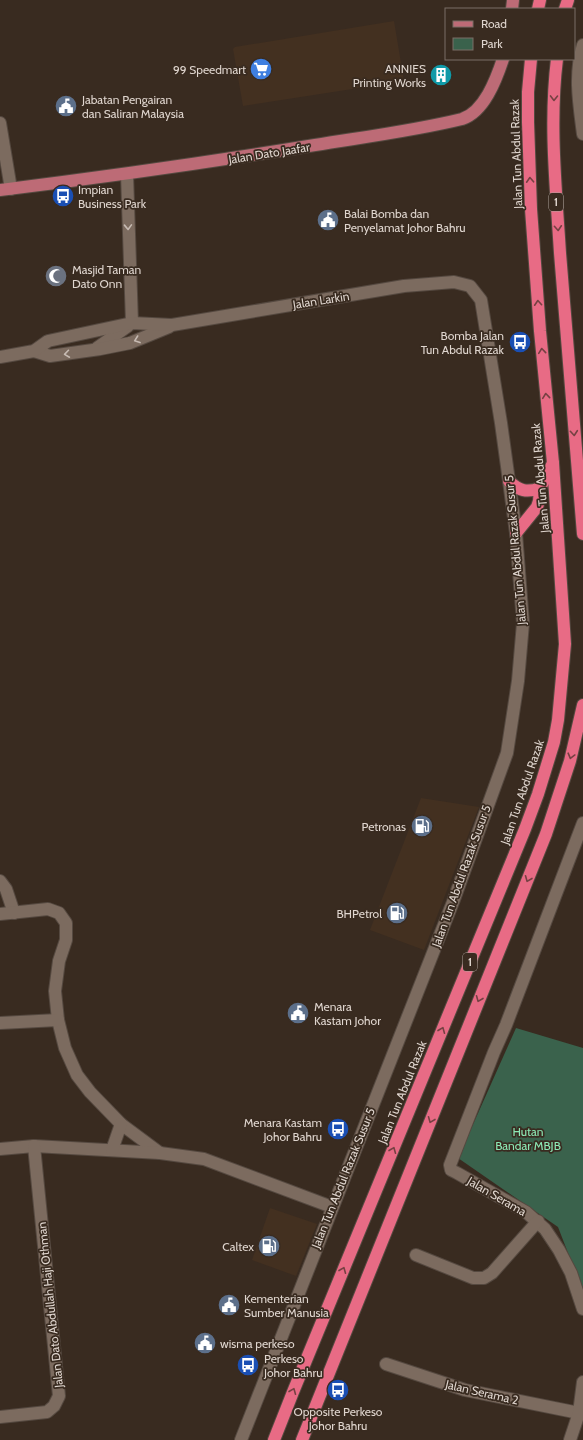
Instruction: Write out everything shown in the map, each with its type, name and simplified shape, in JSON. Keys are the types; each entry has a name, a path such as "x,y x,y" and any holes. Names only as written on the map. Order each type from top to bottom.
{"highway":[{"name":"Jalan Tun Abdul Razak","path":"274,1440 525,829 549,761 558,720 565,644 553,463 540,331 531,209 528,122 528,92 531,60"},
{"name":"1","path":"557,60 554,110 554,166 566,345 583,534"},
{"path":"516,533 537,507 540,488 553,463"},
{"path":"509,481 515,488 528,492 540,488"},
{"name":"1","path":"302,1440 546,834 570,761 583,705"}],"main road":[{"name":"Jalan Dato Jaafar","path":"5,190 249,156 462,120 469,117 484,100 491,88 503,60"}],"street":[{"path":"583,44 577,73 583,134"},
{"path":"0,123 5,190"},
{"path":"93,350 132,323 127,174"},
{"name":"Jalan Larkin","path":"0,357 34,351 48,341 132,323 172,325 404,286 454,282 470,286"},
{"name":"Jalan Tun Abdul Razak Susur 5","path":"241,1440 453,902 507,753 518,681 523,623 516,533 500,416 481,300 470,286"},
{"name":"Jalan Larkin","path":"34,351 50,356 93,350 130,343 172,325"},
{"name":"Jalan Serama","path":"583,823 509,1018 450,1162 452,1170 526,1212 545,1229 559,1250 571,1273 583,1309"},
{"path":"0,881 6,889 14,913"},
{"path":"0,914 48,910 59,913 66,923 66,940 59,962 55,992 58,1020 65,1048 77,1075 90,1092 121,1124 160,1153"},
{"path":"0,1023 58,1020"},
{"path":"112,1150 121,1124"},
{"path":"0,1149 34,1146 160,1153 204,1158 332,1207"},
{"name":"Jalan Dato Abdullah Haji Othman","path":"0,1418 47,1412 54,1406 59,1396 34,1146"},
{"path":"416,1255 473,1278 484,1278 492,1273 538,1222"},
{"name":"Jalan Serama 2","path":"386,1364 464,1390 579,1413"},
{"path":"570,1440 579,1413 583,1382"}],"shaded area":[{"path":"394,21 404,81 243,106 233,49 235,47"},
{"path":"421,798 479,807 424,950 370,930"},
{"path":"270,1208 317,1224 296,1276 252,1260"}],"green space":[{"name":"Hutan Bandar MBJB","path":"516,1028 583,1048 583,1295 558,1227 458,1158"}],"place":[{"name":"99 Speedmart","path":"261,69"},
{"name":"ANNIES Printing Works","path":"441,75"},
{"name":"Jabatan Pengairan dan Saliran Malaysia","path":"66,106"},
{"name":"Impian Business Park","path":"63,196"},
{"name":"Balai Bomba dan Penyelamat Johor Bahru","path":"328,220"},
{"name":"Masjid Taman Dato Onn","path":"56,276"},
{"name":"Bomba Jalan Tun Abdul Razak","path":"520,342"},
{"name":"Petronas","path":"422,826"},
{"name":"BHPetrol","path":"397,913"},
{"name":"Menara Kastam Johor","path":"298,1013"},
{"name":"Menara Kastam Johor Bahru","path":"338,1129"},
{"name":"Caltex","path":"269,1246"},
{"name":"Kementerian Sumber Manusia","path":"229,1305"},
{"name":"wisma perkeso","path":"205,1343"},
{"name":"Perkeso Johor Bahru","path":"248,1365"},
{"name":"Opposite Perkeso Johor Bahru","path":"338,1390"}]}
